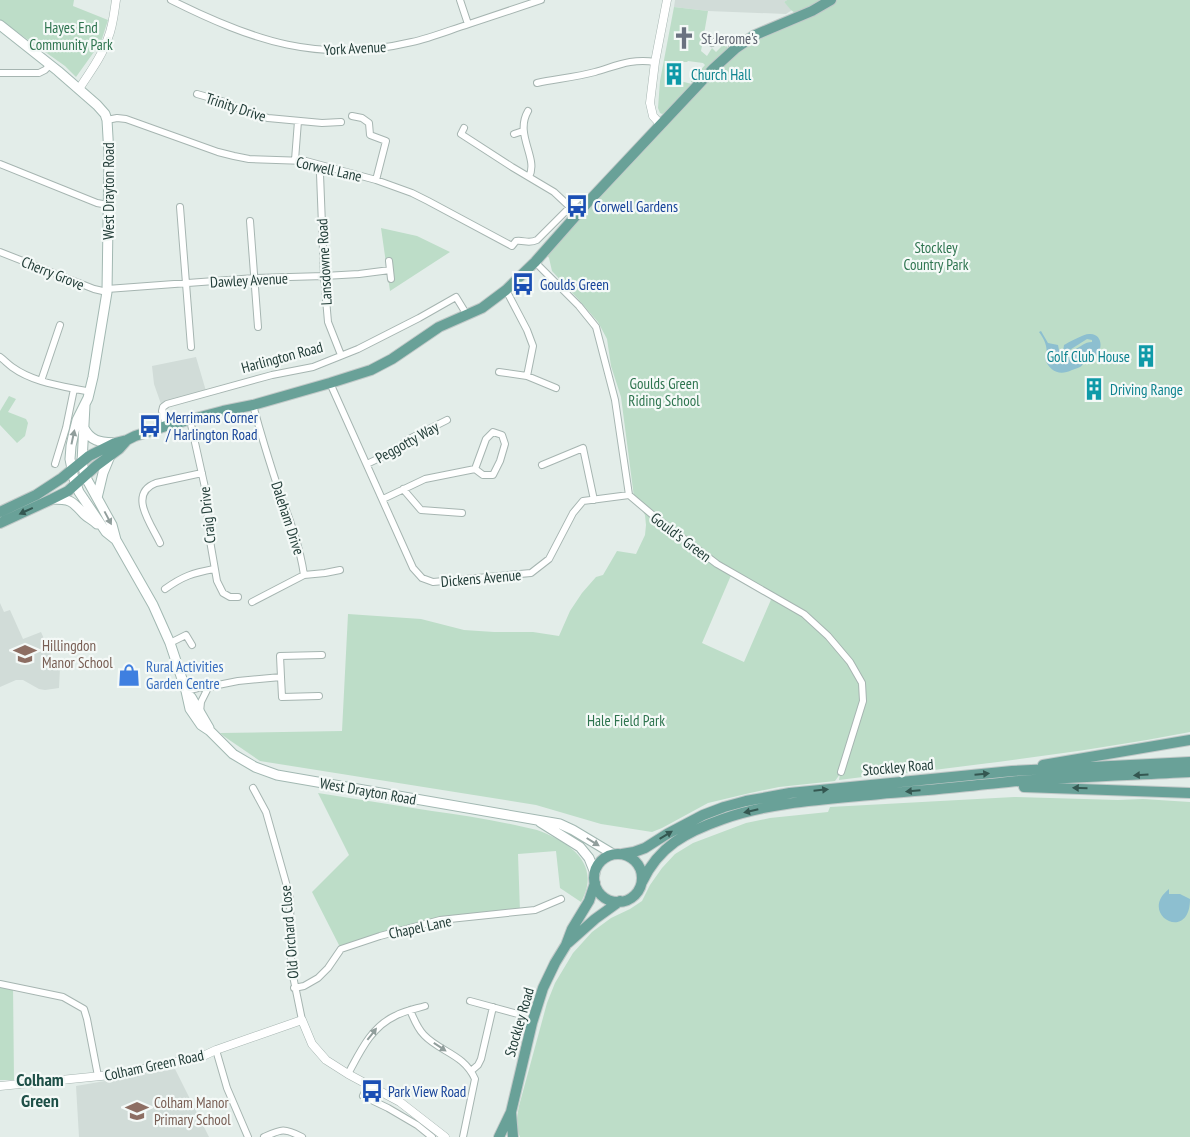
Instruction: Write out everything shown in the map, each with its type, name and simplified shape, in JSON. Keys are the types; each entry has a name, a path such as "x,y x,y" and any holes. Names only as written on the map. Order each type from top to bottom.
{"main road":[{"path":"0,512 36,496 82,462 114,443 166,426 252,405 371,370 392,359 439,327 482,308 506,290 535,262 589,201 736,48 762,32 812,11 831,0"},
{"name":"West Drayton Road","path":"0,25 101,108 107,120 109,142 107,290 90,392 77,420 71,450 72,471 76,484 106,532 116,540"},
{"name":"West Drayton Road","path":"85,405 82,462 85,476 112,525 116,540 153,605 170,642 186,690 190,709 201,725 210,731 233,754 255,767 272,773 560,824 618,854"},
{"path":"84,428 89,436 94,439 114,443"},
{"path":"0,523 68,491 119,449 127,440"},
{"path":"97,498 110,456"},
{"name":"West Drayton Road","path":"52,499 67,500 76,504 85,515 102,526"},
{"name":"West Drayton Road","path":"186,690 210,731"},
{"path":"1012,771 1190,740"},
{"name":"Stockley Road","path":"618,854 634,852 645,848 668,834 724,807 790,793 1012,771 1190,762"},
{"name":"Stockley Road","path":"642,882 652,864 661,854 670,845 684,836 739,814 770,807 1018,781 1190,772"},
{"path":"978,785 1190,792"},
{"name":"West Drayton Road","path":"538,820 580,848 589,858 595,878"},
{"path":"618,854 633,859 642,873 642,882 638,890 627,900 620,901 605,897 599,891 595,878 601,861 618,854"},
{"name":"Stockley Road","path":"499,1137 511,1112 536,1009 549,975 566,945 572,929 589,901 595,878"},
{"name":"Stockley Road","path":"566,945 595,919 620,901"},
{"name":"Stockley Road","path":"511,1112 513,1137"}],"street":[{"path":"79,89 108,40 116,0"},
{"name":"York Avenue","path":"171,0 219,23 287,45 321,50 350,51 392,46 431,37 541,0"},
{"path":"460,0 468,24"},
{"path":"661,125 654,118 650,107 655,62 667,0"},
{"path":"712,43 724,39 736,48"},
{"path":"537,83 545,78 595,72 625,63 642,60 655,62"},
{"path":"0,73 39,73 50,65"},
{"name":"Trinity Drive","path":"197,94 225,102 248,113 276,119 322,123 341,122"},
{"path":"528,111 524,122 524,132 532,169 529,177"},
{"path":"352,116 362,118 368,124 370,135 386,141"},
{"name":"Corwell Lane","path":"107,120 126,119 218,152 242,158 306,161 376,180 428,200 512,246 516,241 520,240 532,242 537,240 570,207"},
{"path":"295,160 298,121"},
{"path":"464,128 461,134 554,192 570,207 580,197 589,201"},
{"path":"376,180 388,132"},
{"path":"514,134 524,132"},
{"path":"0,164 108,206"},
{"name":"Lansdowne Road","path":"321,166 324,276 328,322 342,355"},
{"path":"180,206 191,347"},
{"path":"250,221 258,327"},
{"name":"Cherry Grove","path":"0,252 94,289 107,290"},
{"path":"389,261 391,279"},
{"path":"535,262 579,306 596,327 615,400 629,495"},
{"name":"Dawley Avenue","path":"107,290 255,278 358,274 390,270"},
{"path":"506,290 527,330 533,346 527,376"},
{"name":"Harlington Road","path":"166,426 162,411 163,407 167,404 272,375 313,368 358,349 456,296 467,315"},
{"path":"41,381 60,325"},
{"path":"0,357 12,367 28,376 41,381 90,392"},
{"path":"499,372 527,376 556,388"},
{"name":"Dickens Avenue","path":"330,383 414,568 422,578 432,582 531,573 549,559 573,513 583,502 629,495"},
{"path":"56,464 74,389"},
{"name":"Daleham Drive","path":"252,405 292,528 304,575 252,602"},
{"name":"Craig Drive","path":"190,420 207,500 208,535 217,581 223,593 238,597"},
{"name":"Peggotty Way","path":"367,464 396,450 408,440 447,420"},
{"path":"493,432 502,434 505,444 493,475 483,476 475,469 486,439 493,432"},
{"path":"542,465 583,448 594,500"},
{"path":"383,499 425,479 475,469"},
{"path":"160,543 143,508 145,491 156,483 202,472"},
{"path":"403,489 421,510 462,514"},
{"name":"Gould's Green","path":"629,495 717,564 804,614 828,636 850,662 862,683 863,701 841,772"},
{"path":"165,589 189,574 214,569"},
{"path":"304,575 340,570"},
{"path":"170,642 186,635 192,645"},
{"path":"319,696 282,697 280,656 322,655"},
{"path":"186,690 202,687 208,688 238,680 281,677"},
{"path":"200,712 202,698 208,688"},
{"name":"Old Orchard Close","path":"253,788 266,812 290,897 290,966 302,1020"},
{"name":"Chapel Lane","path":"294,988 304,986 318,978 328,968 341,949 364,941 440,920 535,910 562,899"},
{"path":"0,984 63,997 84,1009 88,1019 98,1076"},
{"path":"470,1001 518,1014"},
{"path":"348,1074 366,1042 377,1028 394,1016 425,1006"},
{"path":"471,1071 478,1065 481,1059 493,1007"},
{"path":"410,1010 418,1027 425,1036 465,1063 475,1079 463,1137"},
{"path":"302,1020 312,1044 326,1060 400,1102 445,1137"},
{"name":"Colham Green Road","path":"0,1086 121,1074 203,1056 302,1020"},
{"path":"216,1050 227,1088 248,1137"},
{"path":"368,1085 363,1096 417,1125 432,1137"},
{"path":"264,1137 279,1130 288,1130 302,1137"}],"shaded area":[{"path":"675,0 787,0 784,2 792,10 786,14 708,11 674,7"},
{"path":"196,357 206,391 161,404 154,384 152,366"},
{"name":"Hillingdon Manor School","path":"0,603 4,612 10,610 23,639 41,632 57,668 60,668 59,688 39,689 23,680 16,680 0,687"},
{"name":"Colham Manor Primary School","path":"175,1069 209,1137 79,1137 76,1086"}],"green space":[{"name":"Hayes End Community Park","path":"0,0 74,0 73,6 108,20 101,42 76,77 65,66 0,20"},
{"path":"787,0 825,0 795,13 784,2"},
{"name":"Stockley Country Park","path":"831,0 1190,0 1190,732 1091,749 926,771 839,780 840,774 835,781 779,787 708,803 652,832 601,824 536,805 260,761 225,737 220,733 342,731 348,614 421,619 464,630 533,632 559,636 570,611 582,593 596,577 603,575 617,551 636,554 645,535 645,515 634,497 621,397 611,366 607,339 598,322 552,271 549,258 544,251 736,48","holes":["732,573 773,595 744,662 702,643"]},
{"path":"674,7 708,11 701,51 707,56 712,48 716,52 721,47 721,44 727,46 728,51 662,114 658,108 660,81","holes":["683,62 703,63 705,65 691,81 692,84 680,81"]},
{"path":"381,228 417,236 450,252 390,291"},
{"path":"9,396 16,399 8,412 26,419 28,423 25,436 17,443 0,425 0,411"},
{"path":"318,793 484,819 537,830 561,841 579,856 588,876 581,902 560,888 556,851 518,854 520,912 440,920 341,949 312,892 349,855"},
{"path":"1014,797 1143,799 1190,802 1190,1137 520,1137 517,1126 519,1106 547,1003 555,983 573,953 592,932 611,918 642,901 650,885 675,854 693,843 746,823 770,818 828,812 830,807"},
{"name":"Colham Green","path":"0,981 13,985 14,1080 0,1080"}],"water":[{"path":"1041,331 1048,343 1058,345 1059,350 1071,358 1075,349 1092,342 1092,340 1087,339 1065,353 1063,352 1064,345 1087,334 1093,334 1100,340 1100,350 1095,357 1084,362 1080,367 1068,372 1056,372 1045,359 1045,341 1039,332"},
{"path":"1169,889 1169,894 1180,894 1190,899 1188,913 1182,920 1175,922 1168,920 1162,915 1159,907 1161,898"}],"place":[{"name":"St Jerome's","path":"684,38"},
{"name":"Church Hall","path":"674,74"},
{"name":"Corwell Gardens","path":"577,206"},
{"name":"Goulds Green","path":"523,284"},
{"name":"Golf Club House","path":"1146,356"},
{"name":"Driving Range","path":"1094,389"},
{"name":"Merrimans Corner / Harlington Road","path":"150,426"},
{"name":"Hillingdon Manor School","path":"25,654"},
{"name":"Rural Activities Garden Centre","path":"129,675"},
{"name":"Park View Road","path":"372,1091"},
{"name":"Colham Manor Primary School","path":"137,1111"}],"district":[{"name":"Colham Green","path":"40,1089"}],"park label":[{"name":"Goulds Green Riding School","path":"664,392"},
{"name":"Hale Field Park","path":"626,720"}]}
